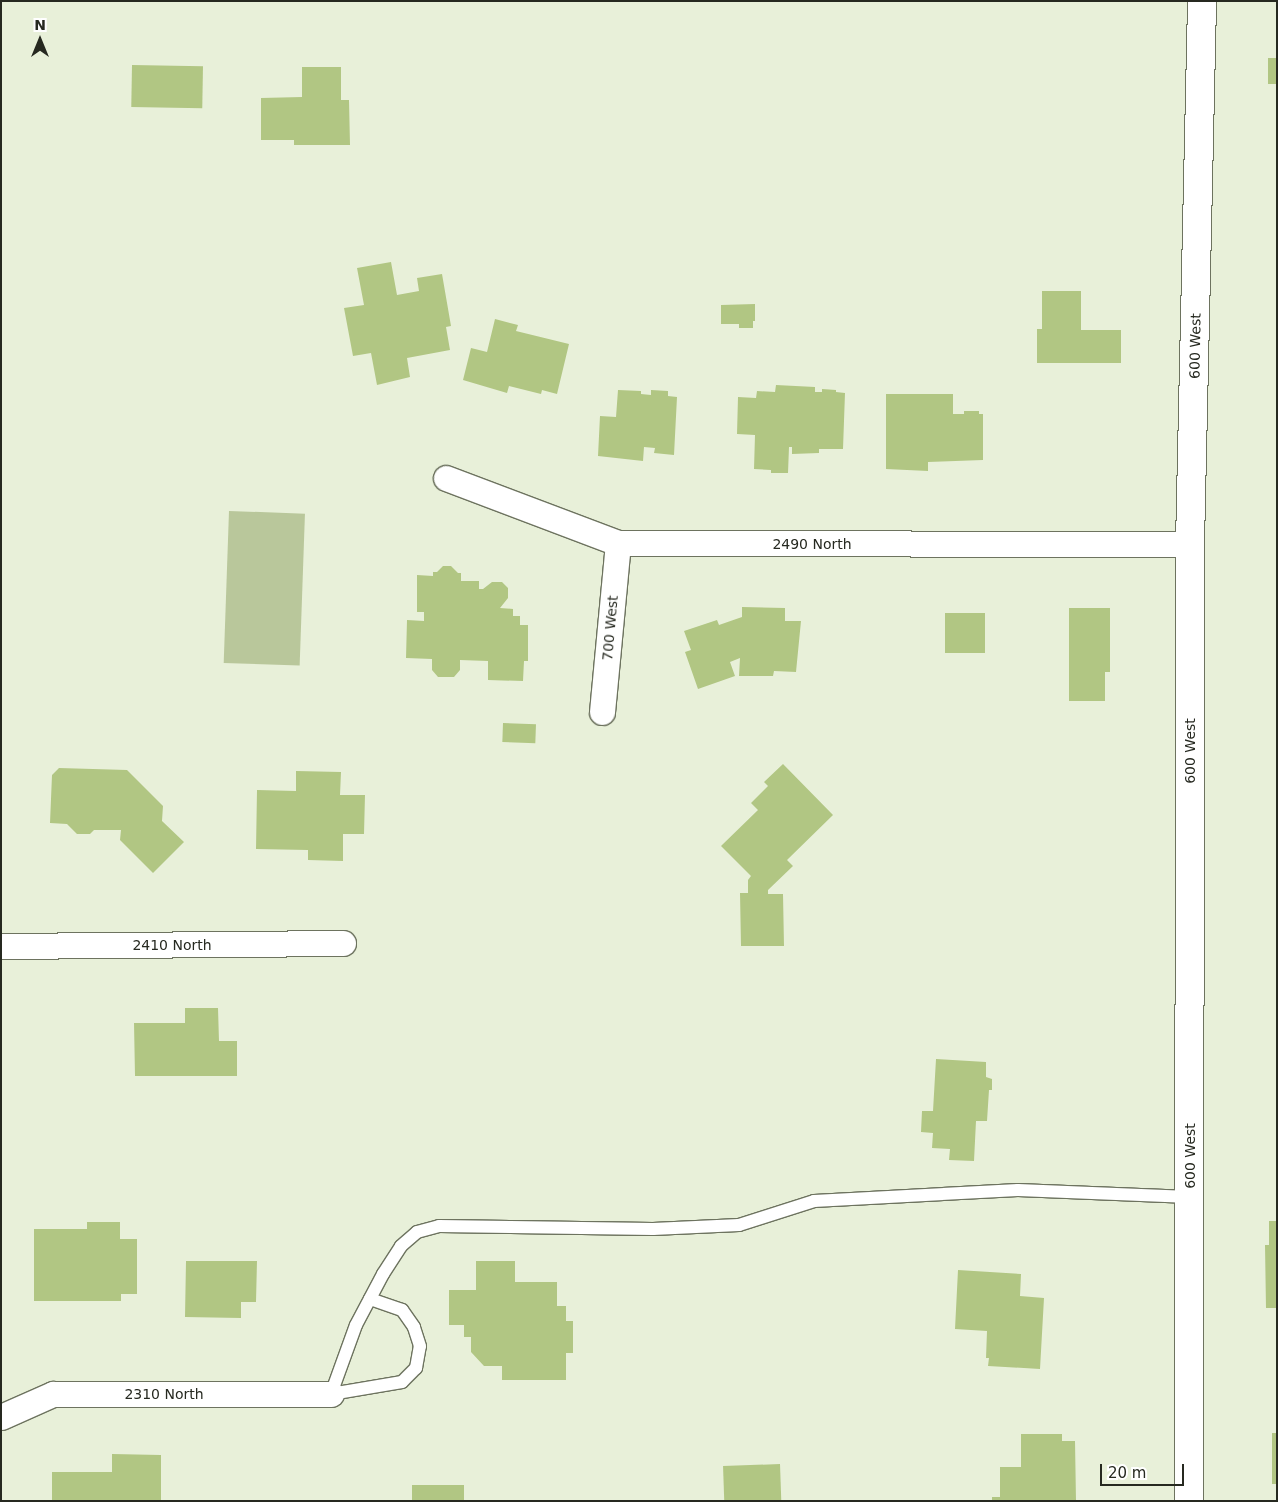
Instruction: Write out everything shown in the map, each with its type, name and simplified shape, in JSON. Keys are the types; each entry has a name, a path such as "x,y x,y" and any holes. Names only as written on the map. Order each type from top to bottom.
{"street":[{"name":"600 West","path":"1189,1501 1190,544 1202,1"},
{"name":"2490 North","path":"446,478 618,544 1190,544"},
{"name":"700 West","path":"602,712 618,544"},
{"name":"2410 North","path":"1,946 343,943"},
{"name":"2310 North","path":"1,1418 53,1394 331,1394"}],"lane":[{"path":"370,1299 402,1310 414,1326 420,1346 416,1368 402,1382 331,1394 356,1325 370,1299 401,1246 417,1232 439,1226 653,1229 739,1225 814,1202 1018,1190 1190,1197"}],"green space":[{"path":"229,511 305,514 300,666 224,663"}],"building":[{"path":"1268,58 1277,58 1277,84 1268,84"},
{"path":"132,65 203,66 202,108 131,107"},
{"path":"302,67 341,67 341,100 349,100 350,145 294,145 294,140 261,140 261,98 302,97"},
{"path":"391,262 397,295 419,291 417,278 442,274 451,326 446,327 450,350 407,358 410,377 377,385 371,353 353,356 344,308 364,305 357,268"},
{"path":"1042,291 1081,291 1081,330 1121,330 1121,363 1037,363 1037,329 1042,329"},
{"path":"755,304 753,328 739,328 739,324 721,324 721,305"},
{"path":"495,319 518,325 516,331 569,344 557,394 542,390 541,394 509,386 507,393 463,380 471,348 487,352"},
{"path":"776,385 815,387 815,392 822,392 822,389 845,393 843,449 819,449 819,453 792,454 792,447 789,447 788,473 771,473 771,470 754,469 755,435 737,434 738,397 756,398 757,391 775,392"},
{"path":"618,390 641,391 641,394 651,395 651,390 668,391 668,396 677,397 674,455 654,453 655,448 644,447 643,461 598,456 600,416 616,417"},
{"path":"886,394 953,394 953,414 964,414 964,411 979,411 979,414 983,414 983,460 928,462 928,471 886,469"},
{"path":"443,566 451,566 458,573 461,573 461,581 479,581 479,589 483,589 492,582 502,582 508,588 508,598 500,608 513,609 513,616 520,616 520,625 528,625 528,661 524,661 523,681 488,680 488,661 460,660 460,670 454,677 438,677 432,670 432,659 406,658 407,620 424,621 424,612 417,612 417,575 433,576 433,572 437,572"},
{"path":"742,607 785,608 785,621 801,621 796,672 774,671 773,676 739,676 740,658 730,662 735,676 698,689 685,652 691,650 684,631 717,620 719,625 742,617"},
{"path":"1069,608 1110,608 1110,672 1105,672 1105,701 1069,701"},
{"path":"945,613 985,613 985,653 945,653"},
{"path":"503,723 536,724 535,743 502,742"},
{"path":"783,764 833,815 787,860 793,866 768,890 768,894 783,894 784,946 741,946 740,893 748,893 748,880 751,876 721,846 758,810 751,803 768,786 764,782"},
{"path":"59,768 127,770 163,806 162,821 184,842 153,873 120,840 121,830 94,830 90,834 77,834 67,824 50,823 52,775"},
{"path":"296,771 341,772 340,795 365,795 364,834 343,834 343,861 308,860 308,850 256,849 257,790 296,791"},
{"path":"185,1008 218,1008 219,1041 237,1041 237,1076 135,1076 134,1023 185,1023"},
{"path":"936,1059 986,1062 986,1077 992,1079 992,1090 989,1090 987,1121 976,1121 974,1161 949,1160 950,1149 932,1148 933,1133 921,1132 922,1111 933,1111"},
{"path":"1269,1221 1277,1221 1277,1308 1266,1308 1265,1245 1269,1245"},
{"path":"87,1222 120,1222 120,1239 137,1239 137,1294 121,1294 121,1301 34,1301 34,1229 87,1229"},
{"path":"186,1261 257,1261 256,1302 241,1302 241,1318 185,1317"},
{"path":"476,1261 515,1261 515,1282 557,1282 557,1306 566,1306 566,1321 573,1321 573,1353 566,1353 566,1380 502,1380 502,1366 484,1366 471,1352 471,1337 464,1337 464,1325 449,1325 449,1290 476,1290"},
{"path":"958,1270 1021,1274 1020,1296 1044,1298 1040,1369 988,1366 989,1358 986,1358 987,1331 955,1329"},
{"path":"1272,1433 1277,1433 1277,1484 1272,1484"},
{"path":"1021,1434 1062,1434 1062,1441 1075,1441 1076,1501 992,1501 992,1497 1000,1497 1000,1467 1021,1467"},
{"path":"112,1454 161,1455 161,1501 52,1501 52,1472 112,1472"},
{"path":"780,1464 781,1501 724,1501 723,1466"},
{"path":"412,1485 464,1485 464,1501 412,1501"}]}
